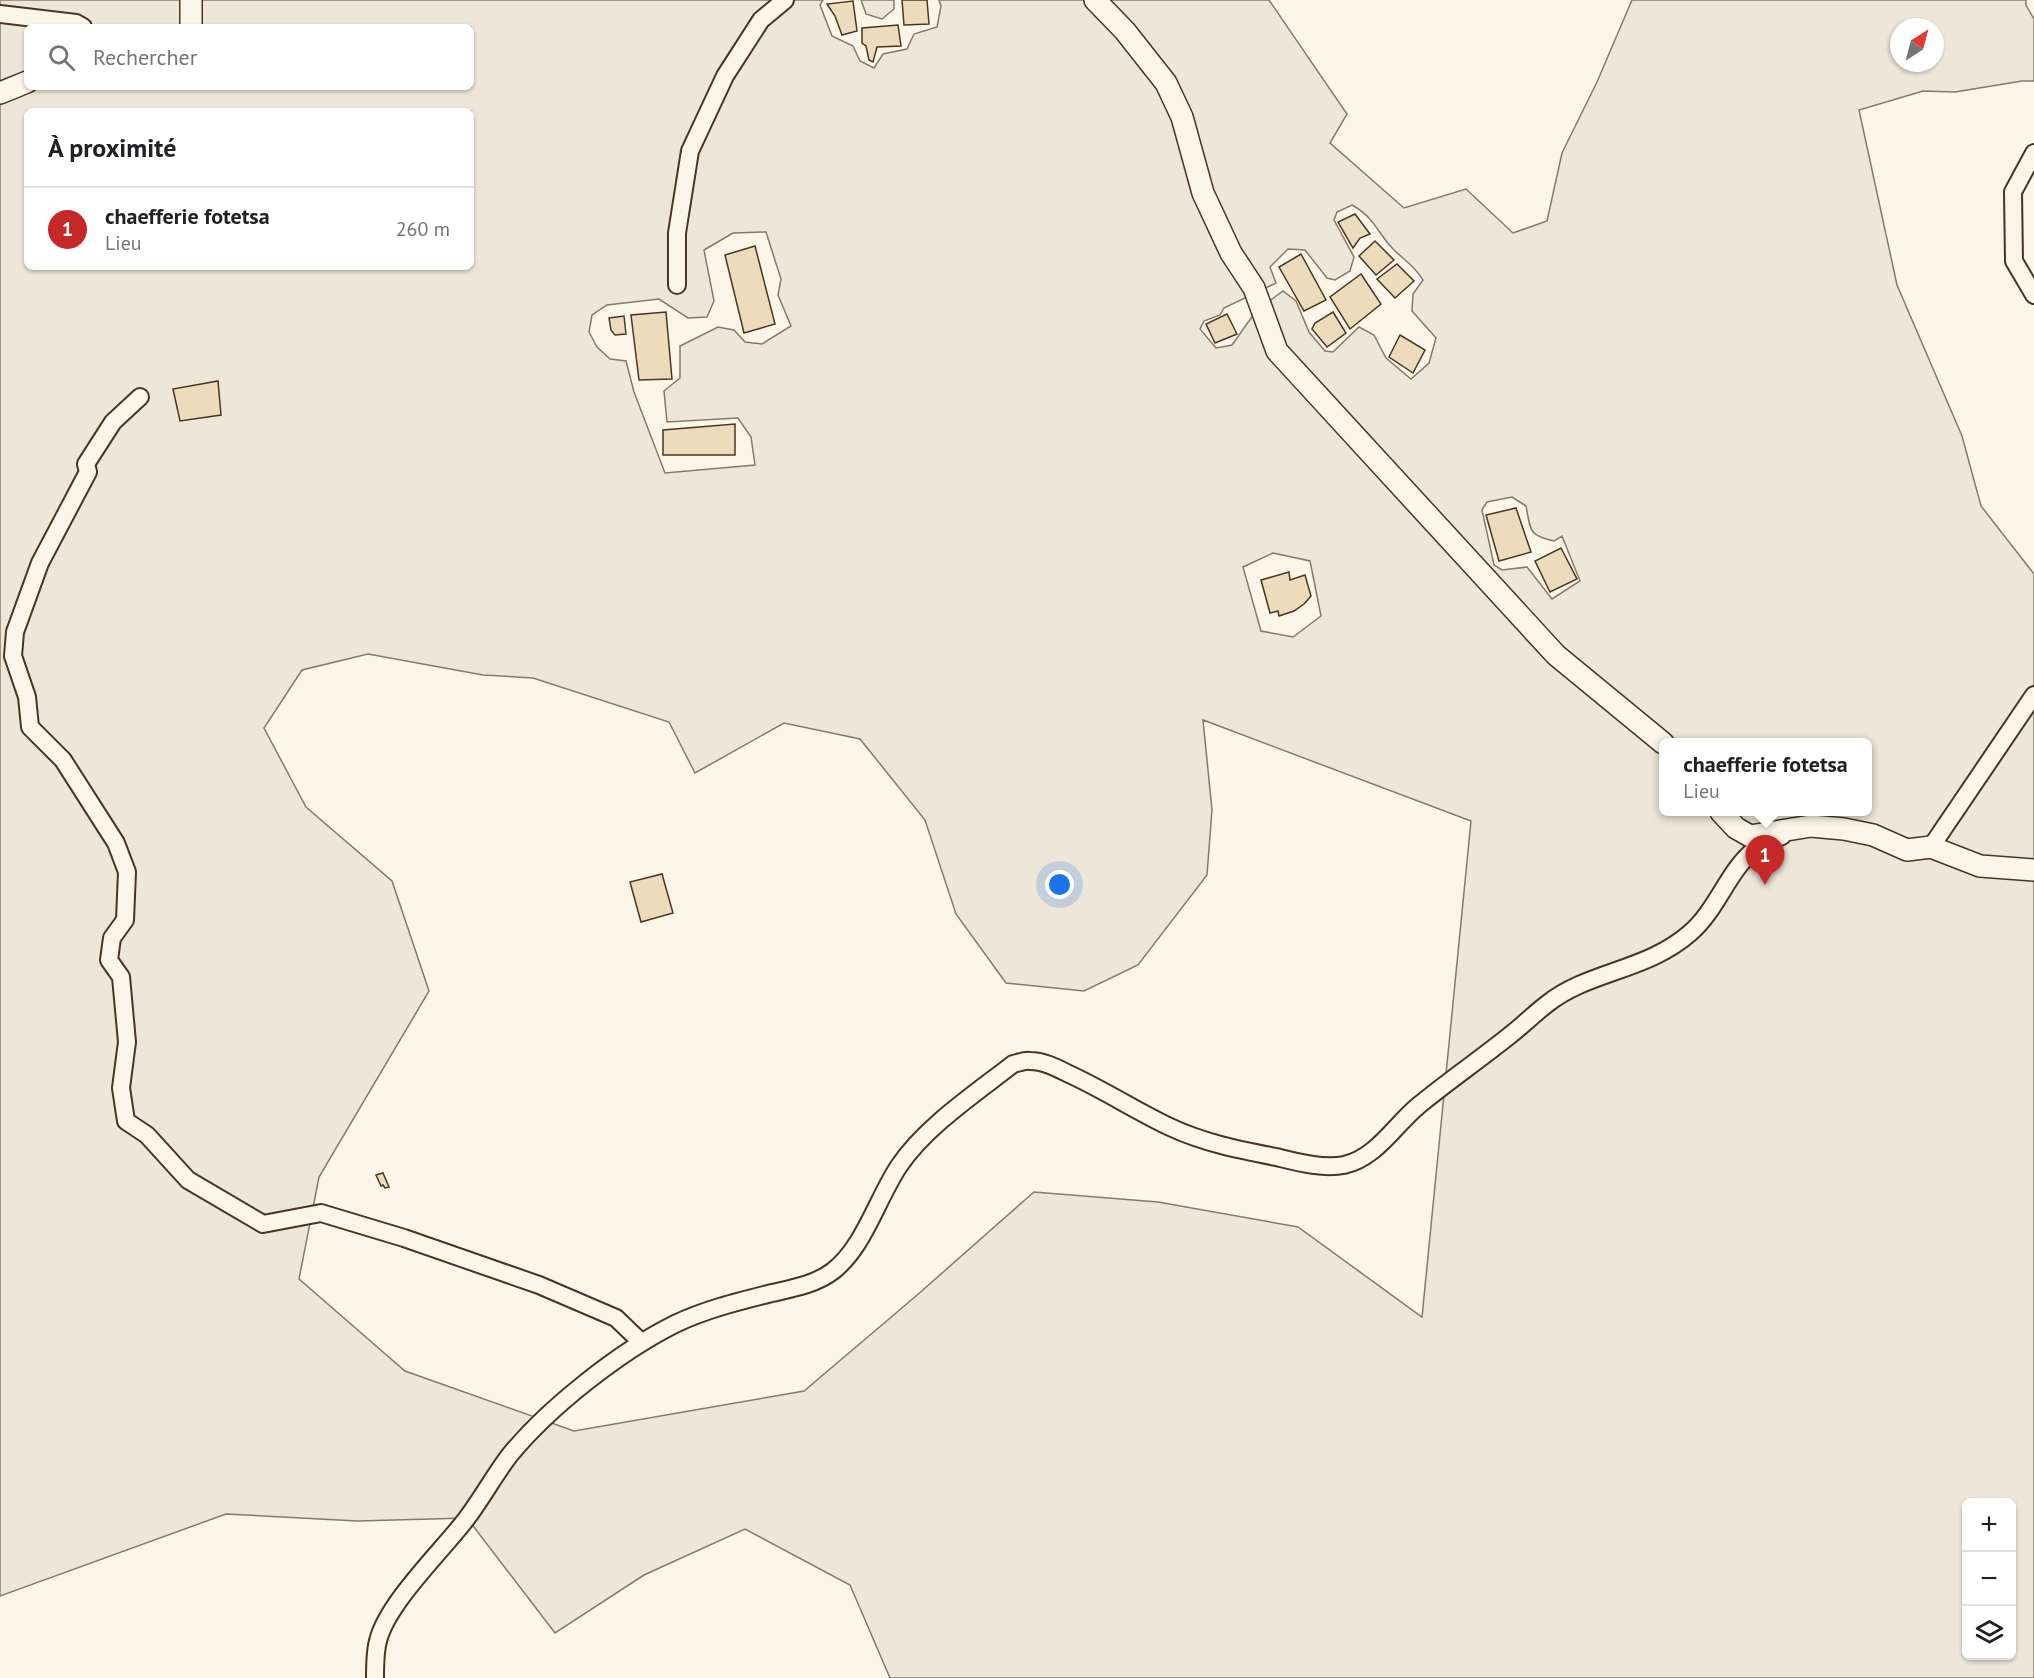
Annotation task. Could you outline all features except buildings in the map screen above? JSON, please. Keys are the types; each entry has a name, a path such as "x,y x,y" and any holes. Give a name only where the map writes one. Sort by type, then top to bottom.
{"street":[{"path":"191,0 191,24"},
{"path":"677,285 677,233 690,151 725,76 761,20 785,0"},
{"path":"1095,0 1125,31 1166,83 1182,117 1203,193 1231,253 1254,288 1277,351 1556,655 1659,740"},
{"path":"0,15 79,24"},
{"path":"0,93 24,83"},
{"path":"2034,153 2013,192 2014,261 2034,295"},
{"path":"140,397 113,422 86,464 88,472 40,563 15,632 13,656 27,697 30,727 63,760 116,843 127,872 125,920 112,938 109,960 121,977 127,1042 121,1088 126,1122 147,1135 189,1180 262,1224 321,1213 404,1238 540,1285 616,1318 641,1342"},
{"path":"1931,847 2034,695"},
{"path":"1725,816 1736,828 1750,836 1811,826 1844,829 1873,835 1907,850 1931,847 1980,866 2034,870"},
{"path":"375,1678 378,1641 386,1621 399,1601 467,1518 508,1458 556,1408 641,1342 676,1324 704,1313 805,1284 830,1273 846,1260 854,1249 886,1186 911,1151 933,1128 1012,1064 1029,1060 1045,1063 1198,1139 1320,1165 1342,1165 1360,1160 1416,1108 1550,1002 1575,986 1630,968 1663,952 1690,933 1715,906 1738,868 1752,851 1767,842 1811,826"}],"shaded area":[{"path":"0,0 823,0 820,5 832,36 853,46 860,61 874,68 883,54 907,49 914,34 937,27 941,6 939,0 1269,0 1347,114 1330,143 1404,208 1466,189 1513,233 1547,221 1562,153 1597,82 1632,0 2026,0 2026,5 2034,19 2034,81 1955,92 1923,91 1859,110 1897,285 1962,436 1981,506 2034,574 2034,1678 890,1678 850,1585 745,1529 644,1575 555,1633 467,1518 357,1521 226,1514 0,1596","holes":["1352,205 1360,210 1423,280 1413,294 1412,311 1436,338 1429,363 1411,379 1386,358 1374,335 1359,327 1333,352 1325,351 1309,332 1296,301 1283,291 1256,311 1232,345 1216,348 1200,329 1204,321 1220,315 1224,308 1276,283 1270,267 1288,249 1305,250 1327,278 1335,280 1350,271 1354,257 1334,220 1337,212","766,232 781,279 778,295 791,326 762,344 745,342 734,330 718,327 680,346 680,378 664,391 667,422 738,418 751,437 755,465 665,473 634,392 626,361 610,359 597,347 589,332 592,315 607,305 659,299 688,318 707,317 714,301 704,250 733,233","1512,497 1526,506 1530,526 1535,534 1554,541 1562,536 1580,581 1552,599 1527,567 1502,570 1494,565 1482,510 1487,502","1273,553 1310,561 1321,616 1293,637 1261,631 1243,567","368,654 483,675 533,678 669,722 695,773 784,723 860,739 925,820 956,914 1006,983 1084,991 1138,965 1207,875 1212,810 1203,720 1471,821 1422,1317 1298,1227 1158,1202 1034,1192 804,1391 574,1431 405,1371 299,1279 319,1177 429,991 392,881 306,807 264,728 302,670"]},
{"path":"861,0 894,0 894,9 882,19 866,14"}],"place":[{"name":"chaefferie fotetsa","path":"1765,885"}]}
